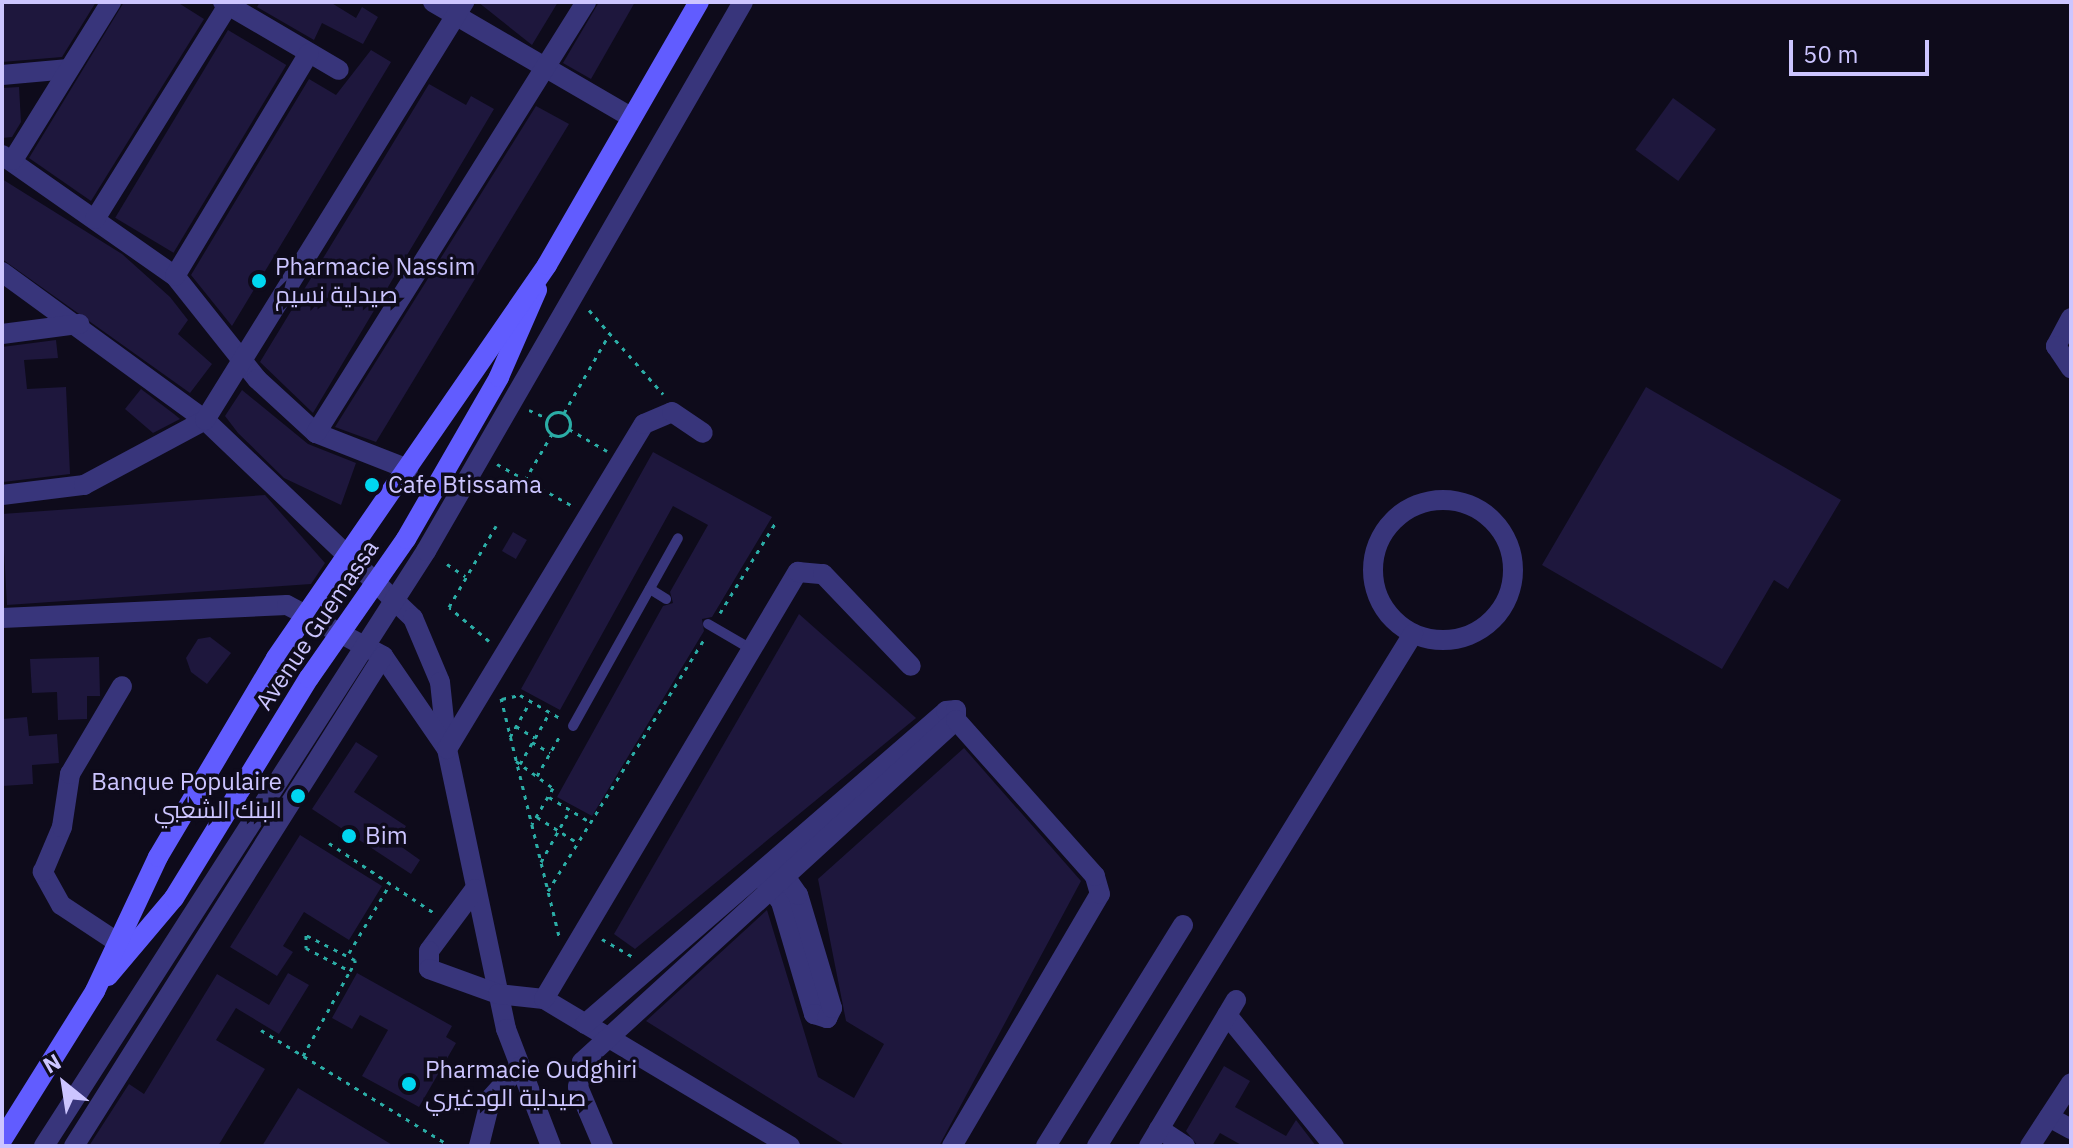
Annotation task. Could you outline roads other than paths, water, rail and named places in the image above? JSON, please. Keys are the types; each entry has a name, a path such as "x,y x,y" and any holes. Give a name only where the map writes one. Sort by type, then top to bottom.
{"main road":[{"name":"Avenue Guemassa","path":"2,1140 95,991 158,857 307,611 547,265 699,2"},
{"name":"Avenue Guemassa","path":"95,991 174,898 466,438 547,265"}],"street":[{"path":"111,2 8,158 175,276 245,363 316,433 408,469"},
{"path":"433,2 460,9 547,69 632,118"},
{"path":"316,433 547,69 586,2"},
{"path":"44,1146 484,456 573,292 743,2"},
{"path":"95,219 226,4 339,70"},
{"path":"2,495 84,485 205,420 245,363 460,9"},
{"path":"175,276 309,53"},
{"path":"2,75 69,69"},
{"path":"2,272 79,324 205,420 377,580 413,618 440,682 447,749 498,994 519,1067 551,1146"},
{"path":"2071,318 2056,352 2071,368"},
{"path":"2,334 79,324"},
{"path":"447,749 649,418 672,412 703,433"},
{"path":"1417,505 1470,505 1507,542 1508,596 1469,635 1413,634 1378,596 1376,548 1391,523 1417,505"},
{"path":"544,999 794,577 811,568 911,666"},
{"path":"2,618 268,602 307,611 367,641 383,656 447,749"},
{"path":"1097,1146 1413,634"},
{"path":"74,1146 383,656"},
{"path":"117,942 61,905 43,872 62,827 70,774 122,686"},
{"path":"585,1024 946,711 956,710 956,720 1095,876 1100,894 952,1146"},
{"path":"603,1146 576,1079 605,1037 780,883 956,720"},
{"path":"765,868 780,883 832,1008 827,1018 814,1014 780,883"},
{"path":"475,889 426,956 429,969 498,994 544,999 790,1146"},
{"path":"1046,1146 1183,925"},
{"path":"1185,1146 1154,1138 1231,1008 1334,1146"},
{"path":"479,1146 491,1098 519,1067"},
{"path":"2030,1146 2071,1083"},
{"path":"2049,1117 2071,1129"}],"lane":[{"path":"573,726 678,538"},
{"path":"650,589 666,599"},
{"path":"710,625 751,649"}],"place":[{"name":"Pharmacie Nassim صيدلية نسيم","path":"259,281"},
{"name":"Cafe Btissama","path":"372,485"},
{"name":"Banque Populaire البنك الشعبي","path":"298,796"},
{"name":"Bim","path":"349,836"},
{"name":"Pharmacie Oudghiri صيدلية الودغيري","path":"409,1084"}]}
